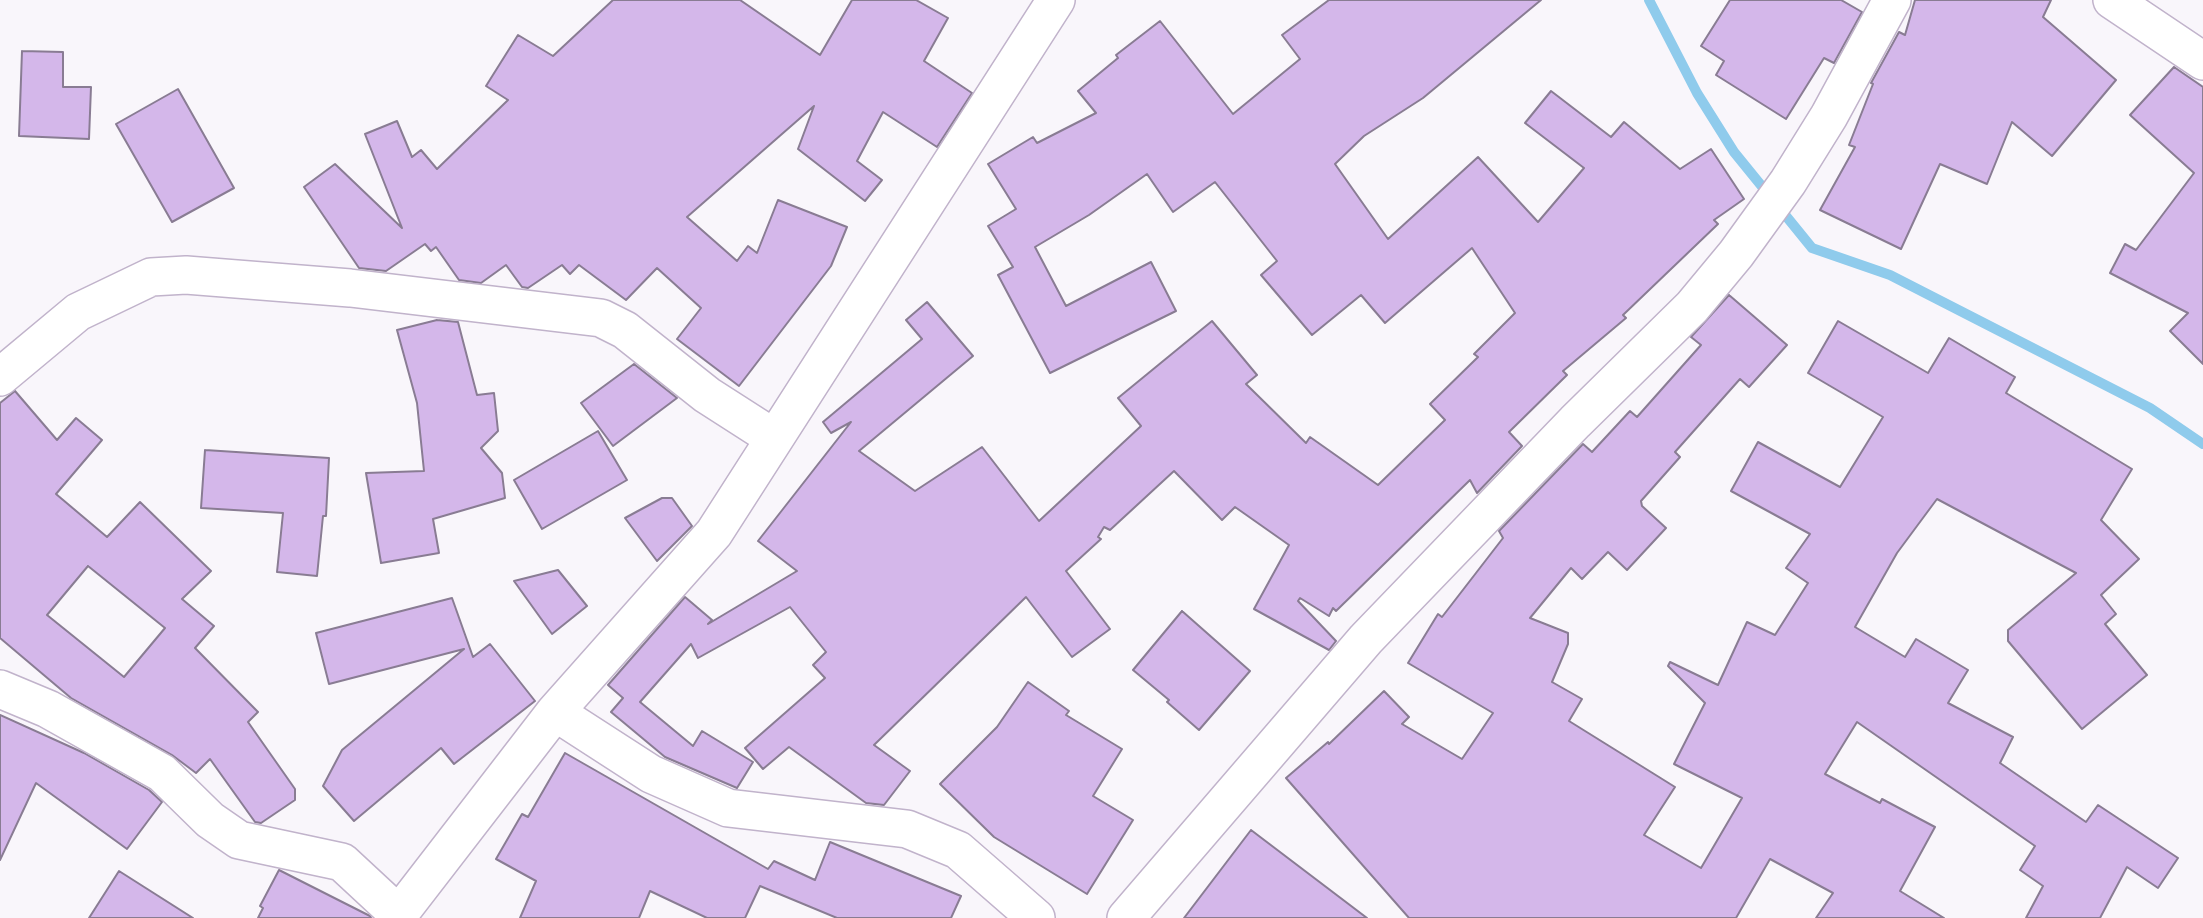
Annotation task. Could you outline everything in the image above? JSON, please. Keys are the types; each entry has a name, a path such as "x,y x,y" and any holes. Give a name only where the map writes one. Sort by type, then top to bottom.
{"street":[{"path":"0,689 48,709 162,773 210,820 239,840 342,862 397,916 555,712 714,533 1056,0"},
{"path":"1126,918 1366,639 1575,422 1660,341 1709,286 1788,182 1829,116 1892,0"},
{"path":"2112,0 2203,61"},
{"path":"0,377 79,312 152,277 200,276 349,288 601,318 625,330 707,395 774,438"},
{"path":"555,712 651,774 728,808 907,829 958,850 1036,918"}],"building":[{"path":"613,0 740,0 820,55 852,0 916,0 948,18 924,61 972,93 937,147 883,112 857,161 882,180 865,201 798,149 814,106 687,217 737,261 748,246 757,253 778,200 847,227 831,266 739,386 677,339 701,308 657,268 626,300 579,265 570,274 562,265 528,288 522,287 506,265 481,283 459,280 436,247 431,251 425,244 386,271 359,268 304,187 335,164 402,228 365,134 397,121 412,157 421,150 437,169 508,100 486,86 518,35 553,56"},
{"path":"1329,0 1541,0 1423,98 1364,136 1335,164 1388,239 1478,157 1538,222 1584,168 1525,123 1551,91 1611,137 1624,122 1680,169 1711,149 1744,199 1714,220 1718,224 1623,315 1626,318 1563,371 1567,375 1509,432 1522,446 1477,493 1470,480 1336,611 1333,608 1329,616 1300,598 1298,601 1336,641 1329,650 1254,609 1289,545 1235,507 1222,520 1174,471 1110,530 1104,527 1098,537 1101,539 1066,571 1110,629 1072,657 1026,597 874,745 910,771 884,805 866,803 789,747 763,769 745,748 825,678 813,665 826,652 790,607 698,658 691,644 640,702 693,746 702,731 753,762 737,788 665,757 611,712 623,698 608,685 685,597 712,620 708,624 797,571 758,541 851,422 831,433 823,422 922,339 906,320 927,302 973,356 859,451 915,491 982,447 1039,521 1141,426 1118,398 1212,321 1257,375 1246,384 1306,443 1310,437 1378,485 1445,420 1430,404 1478,357 1474,354 1515,313 1472,248 1385,323 1361,295 1312,335 1261,275 1277,261 1215,182 1173,212 1147,174 1089,215 1035,247 1066,306 1151,262 1176,311 1050,373 998,275 1013,267 988,226 1016,209 988,164 1033,137 1037,143 1096,113 1078,91 1118,58 1116,55 1160,21 1233,114 1300,59 1282,35"},
{"path":"1730,0 1841,0 1862,12 1834,63 1824,58 1786,119 1716,75 1724,61 1701,46"},
{"path":"1915,0 2051,0 2043,17 2116,80 2052,156 2012,122 1987,184 1940,164 1901,249 1820,210 1855,147 1849,145 1873,84 1871,83 1899,32 1905,35"},
{"path":"22,51 63,52 63,87 91,87 89,139 19,136"},
{"path":"2174,67 2203,87 2203,364 2170,331 2188,313 2110,273 2125,244 2136,250 2194,173 2130,115"},
{"path":"178,89 234,188 172,222 116,124"},
{"path":"1729,295 1787,345 1749,387 1740,379 1675,452 1680,457 1641,501 1642,506 1666,528 1627,570 1608,552 1582,579 1571,568 1530,618 1568,633 1568,644 1552,682 1582,699 1569,721 1675,787 1644,835 1701,868 1742,798 1674,764 1705,703 1668,666 1670,662 1718,685 1747,622 1775,635 1808,583 1786,568 1810,534 1731,491 1758,442 1840,487 1883,417 1808,373 1838,321 1928,373 1949,338 2015,377 2006,393 2132,469 2101,520 2139,559 2101,595 2116,614 2105,624 2147,675 2082,729 2008,641 2008,630 2076,573 1937,499 1897,553 1855,627 1905,657 1916,639 1968,670 1948,703 2013,737 2000,763 2086,822 2098,805 2178,858 2158,888 2127,867 2100,918 2026,918 2043,886 2020,870 2035,846 1857,722 1825,774 1880,803 1882,799 1935,827 1900,891 1944,918 1816,918 1833,893 1770,859 1736,918 1409,918 1286,778 1328,742 1329,744 1384,691 1409,717 1402,724 1462,759 1493,713 1408,663 1438,614 1442,617 1503,538 1499,531 1583,444 1592,452 1630,411 1637,417 1701,345 1691,337"},
{"path":"437,320 458,322 477,395 494,393 498,431 481,448 502,473 505,498 433,519 439,553 381,563 366,473 424,471 417,403 397,330"},
{"path":"634,364 677,398 613,446 581,403"},
{"path":"15,391 57,440 76,418 102,440 56,494 107,537 140,502 211,571 182,599 214,626 195,648 258,712 248,722 295,789 295,800 261,823 255,822 210,759 196,773 172,755 71,698 0,638 0,403","holes":["88,566 165,628 124,677 47,615"]},
{"path":"598,431 627,480 542,529 514,480"},
{"path":"205,450 329,458 326,516 323,516 317,576 277,572 283,513 201,508"},
{"path":"662,498 672,498 692,526 657,561 625,518"},
{"path":"558,570 587,606 552,634 514,581"},
{"path":"452,598 473,657 490,644 535,701 454,764 441,748 354,821 323,786 342,750 464,649 329,684 316,633"},
{"path":"1182,611 1250,671 1199,730 1133,670"},
{"path":"1028,682 1069,711 1066,715 1122,749 1093,796 1133,820 1087,894 994,837 940,784 997,727"},
{"path":"0,715 84,753 149,790 162,802 127,849 36,783 0,860"},
{"path":"565,753 768,869 774,861 815,880 830,842 961,896 951,918 837,918 760,886 745,918 707,918 650,891 639,918 520,918 536,881 496,859 522,814 528,817"},
{"path":"1251,830 1367,918 1184,918"},
{"path":"279,870 371,918 258,918 263,908 260,906"},
{"path":"119,871 193,918 89,918"}],"waterway":[{"path":"1649,0 1697,93 1734,152 1812,248 1890,275 2150,408 2203,444"}]}
